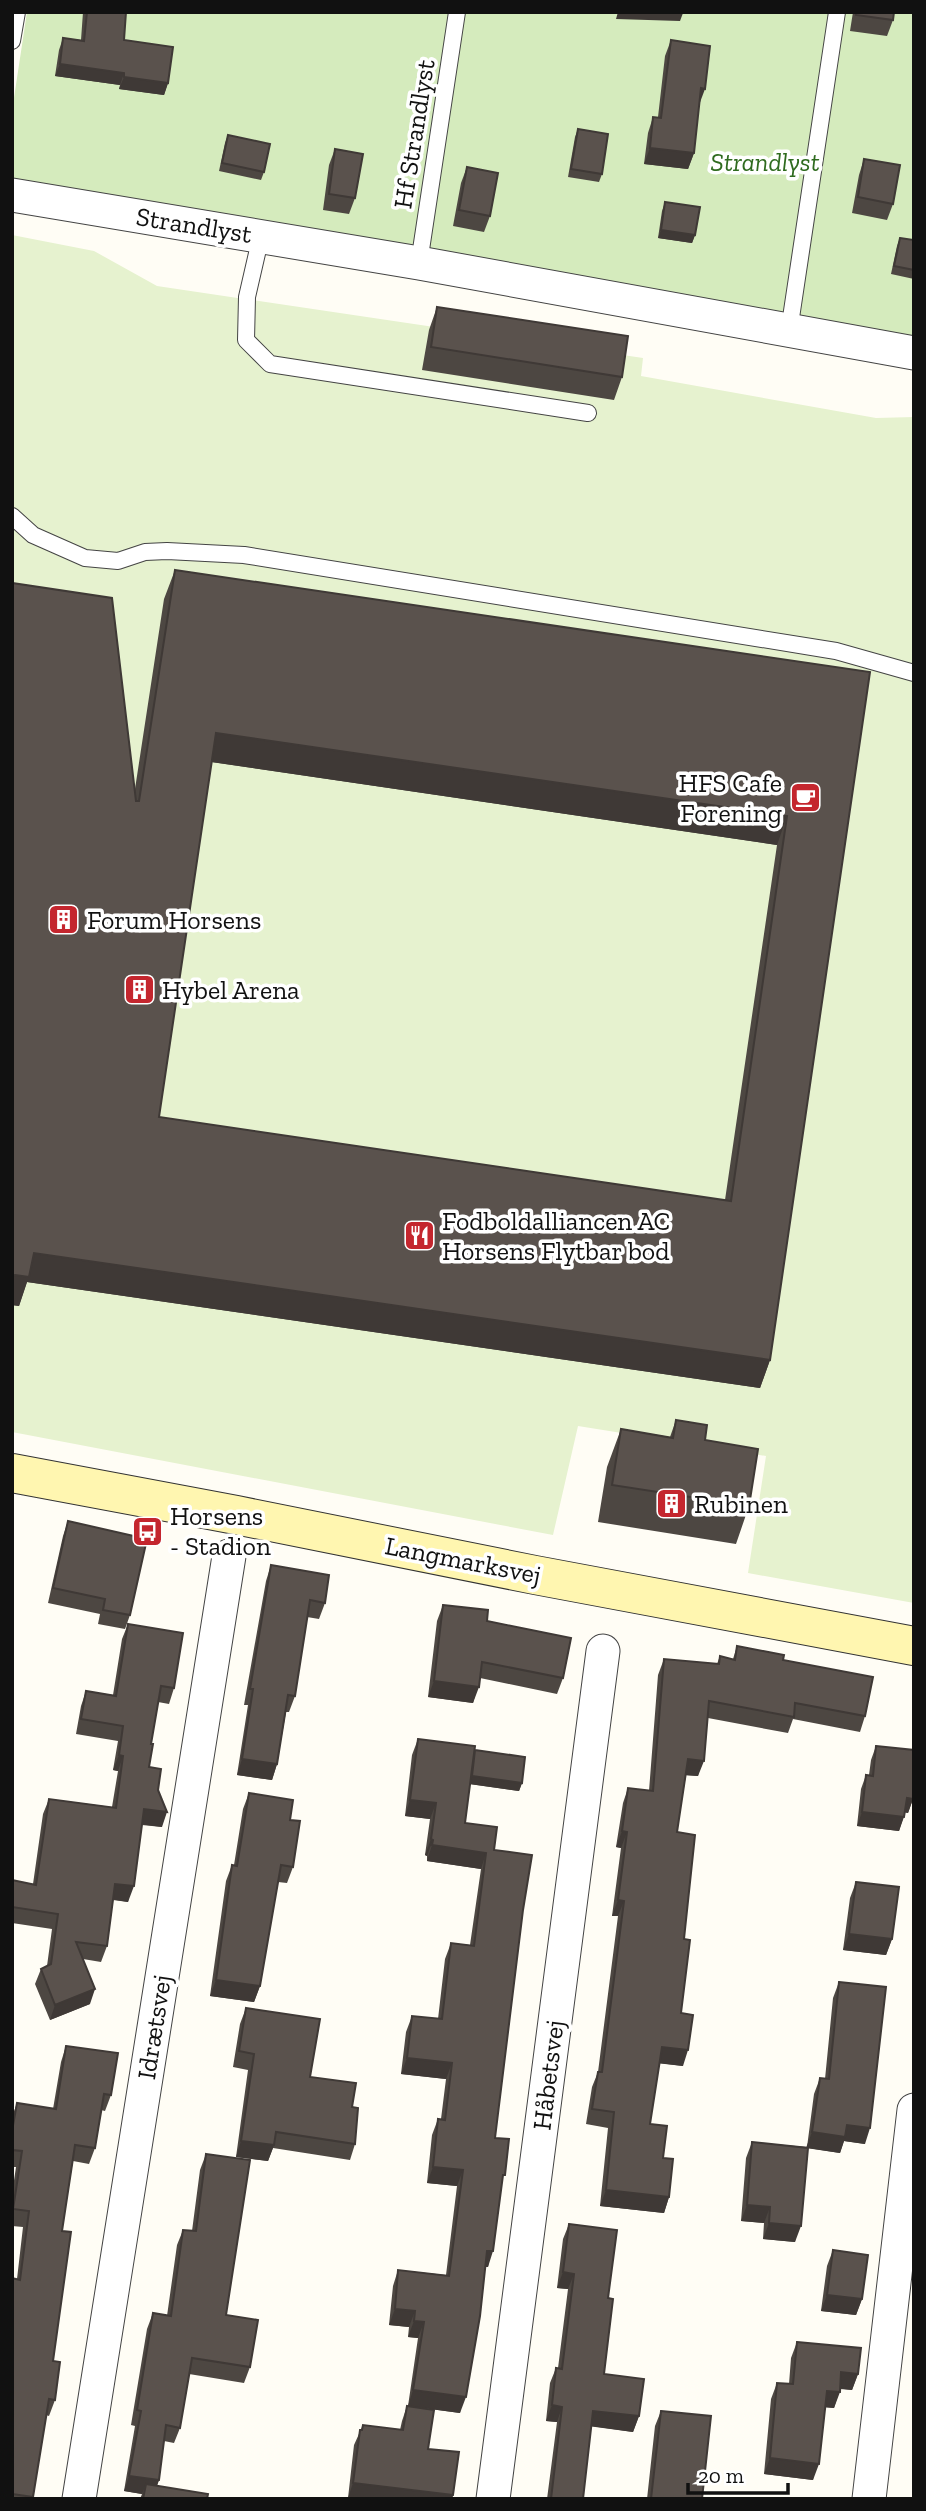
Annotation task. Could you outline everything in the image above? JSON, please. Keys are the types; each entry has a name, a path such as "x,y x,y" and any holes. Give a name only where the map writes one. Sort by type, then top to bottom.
{"main road":[{"name":"Langmarksvej","path":"12,1473 914,1646"}],"street":[{"name":"Strandlyst","path":"12,195 419,262 914,354"},
{"name":"Idrætsvej","path":"79,2499 229,1556"},
{"name":"Håbetsvej","path":"493,2499 603,1651"},
{"path":"869,2499 914,2110"}],"lane":[{"path":"12,41 17,12"},
{"name":"Hf Strandlyst","path":"419,262 457,12"},
{"path":"789,331 837,12"},
{"path":"261,236 247,297 246,340 270,364 588,413"},
{"path":"12,516 33,536 85,558 118,561 145,552 167,551 244,555 836,651 914,673"}],"green space":[{"name":"Strandlyst","path":"27,12 914,12 914,341 12,182 12,111"},
{"path":"12,235 94,251 157,286 643,358 641,376 876,418 914,417 914,1603 748,1573 766,1456 578,1426 553,1535 12,1432"}],"building":[{"path":"87,12 126,12 124,40 173,47 168,83 124,77 124,73 60,64 63,38 84,41"},
{"path":"856,12 894,12 893,20 856,15"},
{"path":"671,40 710,46 705,89 701,88 694,153 650,148 653,117 661,118"},
{"path":"578,129 608,134 602,174 571,169"},
{"path":"228,135 270,144 264,172 222,163"},
{"path":"335,149 363,154 355,198 329,194"},
{"path":"864,159 900,165 893,204 858,197"},
{"path":"467,167 498,173 490,216 459,210"},
{"path":"665,202 700,207 695,235 661,230"},
{"path":"900,238 914,240 914,270 894,266"},
{"path":"437,307 628,336 622,377 431,347"},
{"name":"Hybel Arena","path":"175,570 870,672 770,1360 34,1253 29,1277 12,1276 12,583 112,598 136,801 139,801","holes":["216,733 787,816 731,1201 159,1117"]},
{"path":"676,1420 707,1425 705,1440 758,1449 749,1506 612,1485 621,1429 673,1438"},
{"path":"68,1521 147,1539 130,1615 103,1610 105,1599 53,1588"},
{"path":"271,1565 329,1575 325,1603 310,1600 295,1696 288,1695 277,1764 242,1759 253,1689 250,1689"},
{"path":"443,1605 488,1610 487,1621 571,1638 563,1678 482,1662 479,1687 434,1681"},
{"path":"128,1624 183,1633 174,1688 161,1686 151,1744 149,1767 161,1769 158,1790 167,1812 144,1809 134,1886 115,1884 107,1946 76,1942 95,1989 55,2005 41,1969 51,1964 58,1914 12,1907 12,1880 36,1885 49,1799 116,1808 123,1756 119,1755 123,1726 81,1719 86,1691 116,1696"},
{"path":"737,1646 784,1655 783,1660 873,1677 865,1716 795,1703 794,1717 709,1701 704,1761 688,1759 677,1832 695,1835 684,1939 690,1940 681,2013 693,2015 688,2050 662,2047 650,2124 667,2126 663,2158 673,2159 669,2197 606,2190 614,2112 592,2109 598,2072 602,2072 624,1901 618,1900 627,1832 622,1831 628,1788 653,1791 664,1659 719,1664 720,1656 735,1660"},
{"path":"418,1739 475,1746 465,1823 497,1827 494,1850 532,1855 495,2138 509,2139 505,2175 493,2251 487,2251 480,2316 466,2397 413,2390 424,2322 414,2321 415,2311 395,2309 398,2270 449,2276 463,2170 433,2167 438,2119 445,2120 452,2063 407,2058 412,2016 442,2019 451,1943 474,1946 486,1853 432,1845 436,1803 410,1800"},
{"path":"876,1746 914,1750 913,1799 907,1798 904,1817 862,1812 866,1775 873,1776"},
{"path":"475,1750 525,1757 522,1783 472,1776"},
{"path":"249,1793 293,1800 290,1820 300,1821 293,1867 281,1865 260,1986 216,1980 232,1865 237,1866"},
{"path":"856,1882 899,1887 892,1939 849,1934"},
{"path":"839,1982 886,1987 870,2128 847,2125 845,2137 812,2132 820,2078 829,2079"},
{"path":"246,2008 320,2019 310,2077 356,2083 352,2107 358,2108 355,2144 276,2132 274,2145 241,2141 254,2054 239,2051"},
{"path":"66,2046 118,2053 111,2095 104,2094 95,2148 75,2145 62,2231 71,2232 53,2361 60,2362 55,2400 49,2399 33,2497 12,2494 12,2278 20,2280 29,2211 13,2209 22,2151 12,2150 12,2131 17,2103 56,2109"},
{"path":"752,2142 808,2148 801,2226 769,2223 770,2207 747,2205"},
{"path":"206,2154 250,2160 226,2315 258,2320 250,2367 192,2358 180,2428 166,2425 159,2480 129,2476 141,2411 137,2410 153,2313 171,2316 183,2230 196,2231"},
{"path":"569,2224 617,2230 608,2298 613,2299 604,2374 644,2379 639,2416 593,2411 583,2499 551,2499 562,2407 552,2405 556,2368 562,2369 574,2274 563,2272"},
{"path":"833,2250 868,2255 862,2299 827,2295"},
{"path":"797,2342 861,2348 858,2374 841,2372 840,2392 827,2391 819,2464 770,2458 777,2383 793,2384"},
{"path":"407,2406 434,2410 428,2449 459,2452 453,2495 353,2483 360,2430 363,2425 403,2430"},
{"path":"661,2411 711,2416 702,2499 651,2499"},
{"path":"146,2484 208,2494 207,2499 143,2499"}],"place":[{"name":"HFS Cafe Forening","path":"805,798"},
{"name":"Forum Horsens","path":"64,920"},
{"name":"Hybel Arena","path":"139,990"},
{"name":"Fodboldalliancen AC Horsens Flytbar bod","path":"419,1236"},
{"name":"Rubinen","path":"671,1504"},
{"name":"Horsens - Stadion","path":"147,1531"}]}
